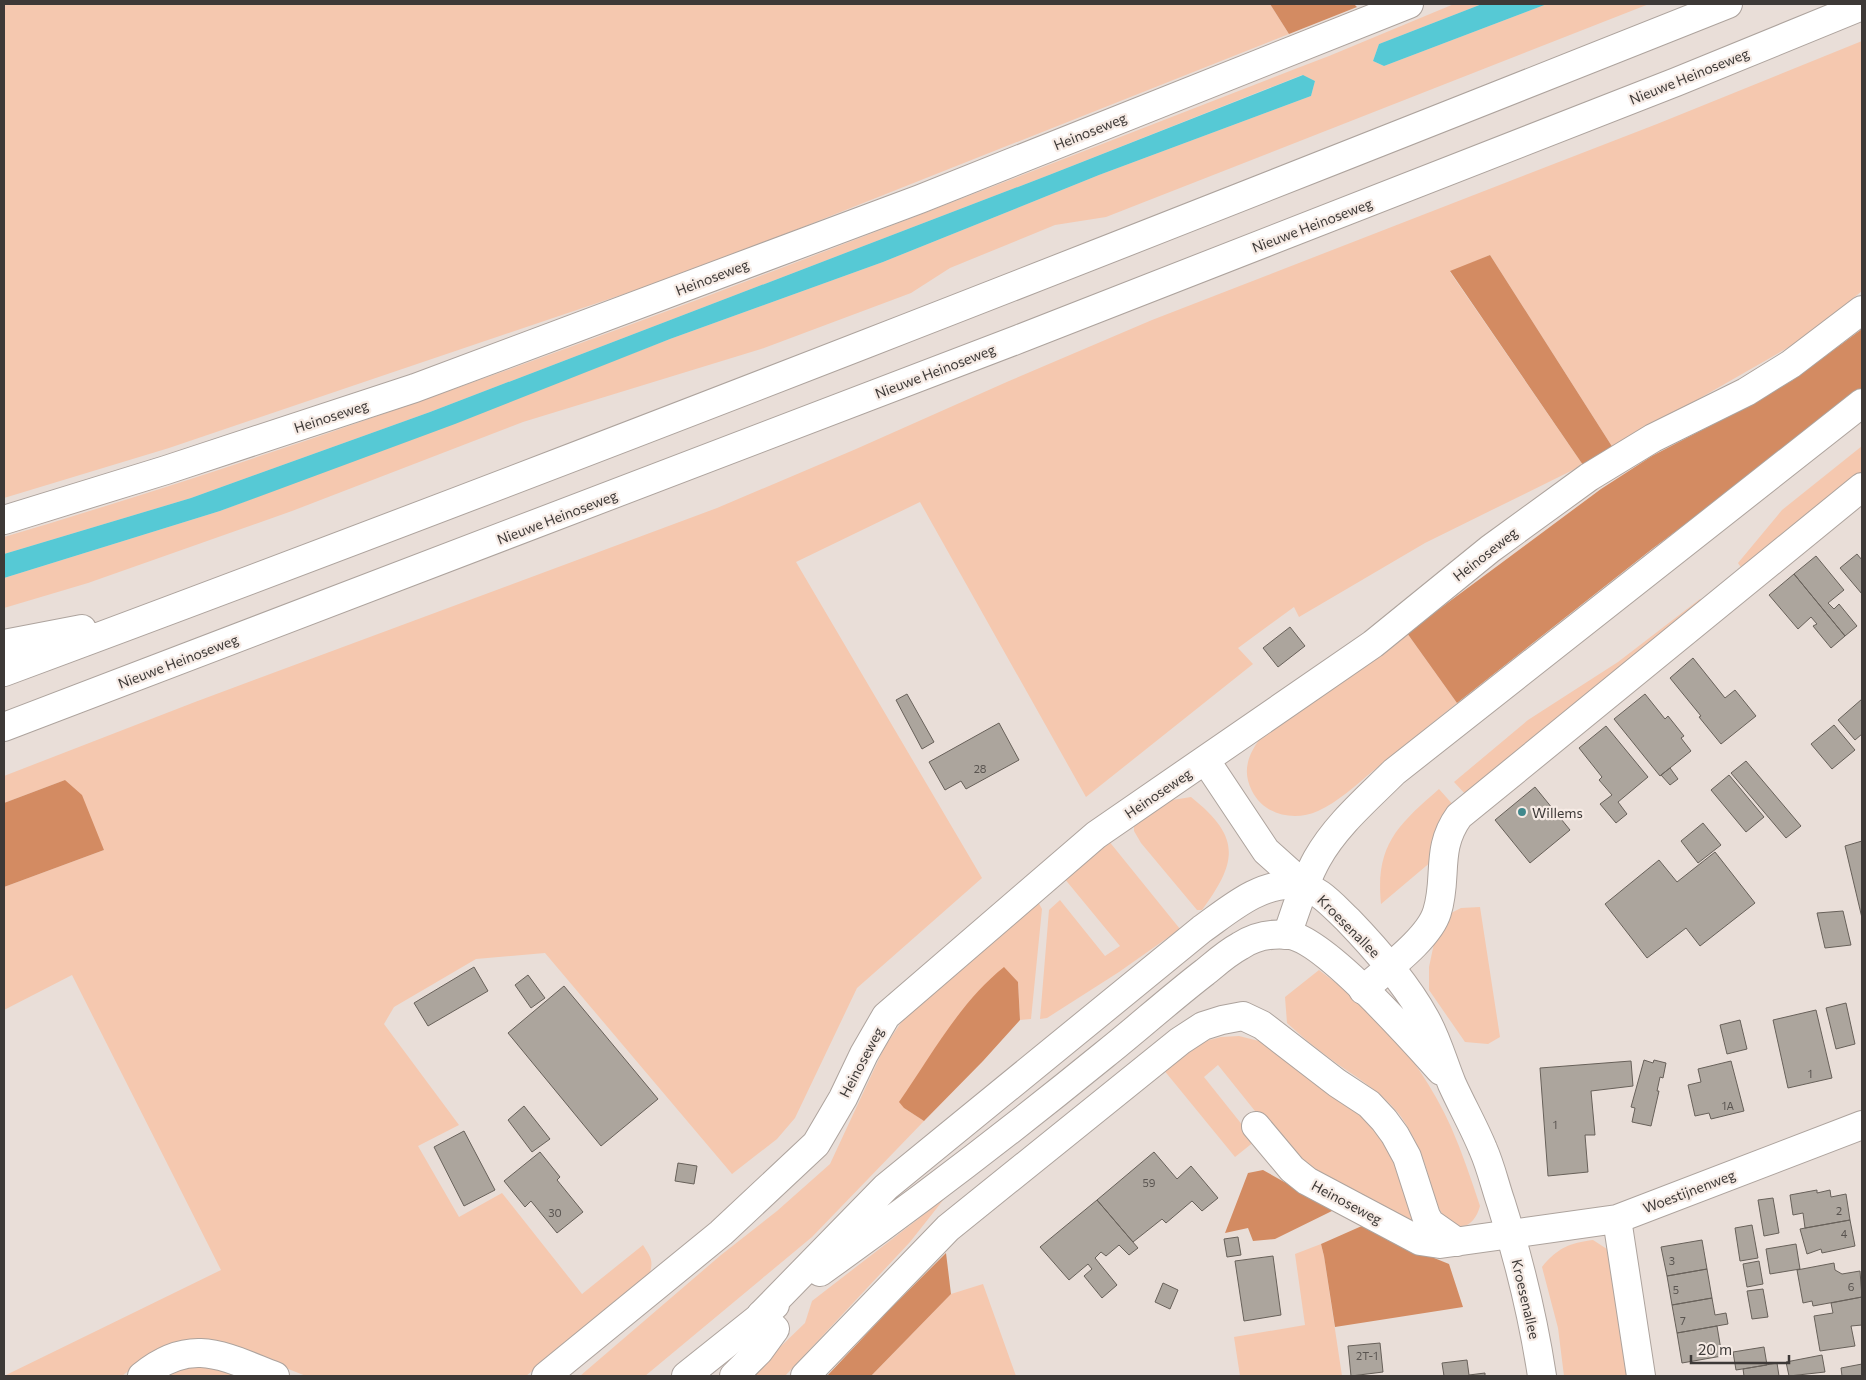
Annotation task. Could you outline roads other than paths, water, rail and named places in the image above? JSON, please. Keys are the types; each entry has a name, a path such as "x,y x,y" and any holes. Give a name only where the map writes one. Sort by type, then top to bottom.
{"main road":[{"name":"Heinoseweg","path":"4,520 166,470 415,388 920,198 1409,4"},
{"path":"4,672 732,395 1728,4"},
{"name":"Nieuwe Heinoseweg","path":"4,727 1028,336 1676,82 1862,6"},
{"name":"Heinoseweg","path":"546,1376 721,1233 816,1144 843,1098 864,1054 886,1016 1096,836 1372,644 1490,548 1589,477 1653,438 1746,392 1791,364 1862,310"},
{"path":"686,1376 761,1315 914,1205 1240,945 1268,934 1287,935 1317,858 1346,820 1394,772 1862,403"},
{"path":"1363,990 1423,936 1431,926 1437,912 1445,842 1451,827 1459,816 1862,487"},
{"path":"4,644 157,615"},
{"name":"Kroesenallee","path":"1206,761 1266,851 1305,886 1329,902 1356,929 1390,967 1425,1018 1441,1052 1452,1084 1484,1150 1525,1289 1542,1376"},
{"path":"761,1315 886,1187 1202,929 1239,903 1260,892 1280,885 1296,884 1305,886"},
{"name":"Kroesenallee","path":"1287,935 1307,942 1363,990 1409,1036 1452,1084"},
{"path":"805,1376 948,1228 1180,1042 1203,1026 1222,1020 1243,1016 1262,1025 1337,1083 1369,1104 1395,1135 1407,1156 1426,1216 1430,1223 1457,1242"},
{"name":"Woestijnenweg","path":"1510,1234 1617,1219 1862,1125"},
{"name":"Heinoseweg","path":"1256,1126 1292,1170 1307,1181 1420,1241 1440,1244 1510,1234"},
{"path":"1617,1219 1641,1376"},
{"path":"734,1376 759,1351 774,1329 761,1315"},
{"path":"142,1376 156,1364 168,1358 193,1352 223,1357 275,1376"}],"water":[{"path":"1482,4 1547,4 1384,66 1373,61 1379,44"},
{"path":"1303,75 1315,81 1311,96 1099,175 883,262 670,339 455,424 220,511 4,578 4,554 191,498 430,412 1049,175"}],"place":[{"name":"Willems","path":"1522,812"}]}
